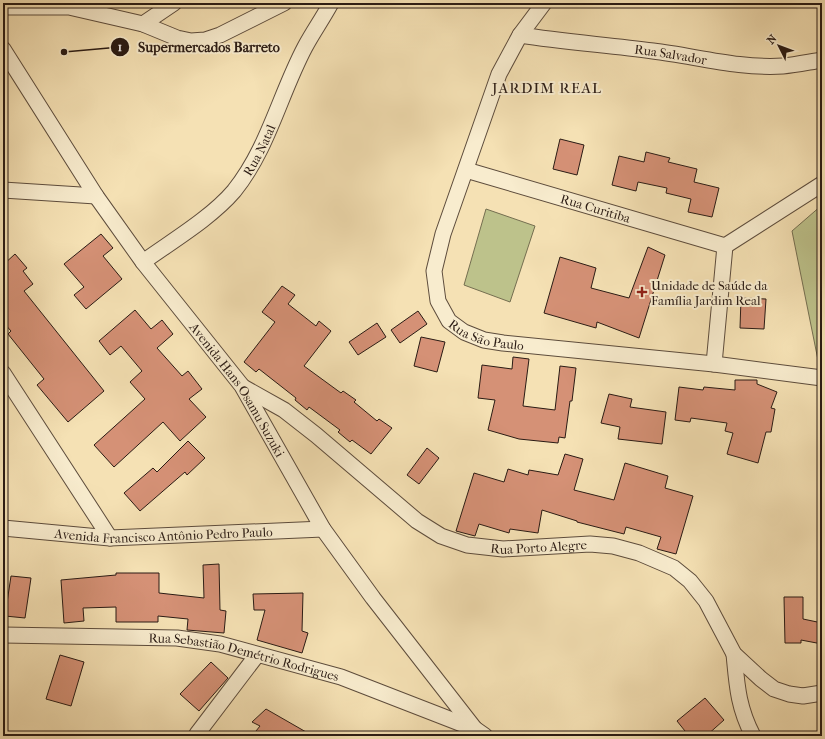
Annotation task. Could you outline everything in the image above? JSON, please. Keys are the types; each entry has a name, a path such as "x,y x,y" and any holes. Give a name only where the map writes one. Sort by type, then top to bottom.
{"street":[{"path":"143,24 174,3"},
{"path":"3,7 69,7 143,24 177,38 206,40 220,35 284,3"},
{"name":"Rua Natal","path":"143,262 210,214 232,192 248,172 259,151 305,47 332,3"},
{"name":"Rua São Paulo","path":"544,3 520,36 499,74 443,234 434,271 438,301 449,321 464,332 484,340 503,343 714,364 822,378"},
{"name":"Rua Salvador","path":"520,36 568,42 601,44 661,52 730,64 782,66 822,60"},
{"name":"Avenida Hans Osamu Suzuki","path":"3,49 96,196 143,262 242,386 323,529 373,598 480,732"},
{"name":"Rua Curitiba","path":"466,170 725,246"},
{"path":"714,364 725,246 822,184"},
{"path":"3,190 96,196"},
{"path":"3,373 110,538"},
{"name":"Rua Porto Alegre","path":"242,386 284,410 316,435 417,521 441,536 467,545 503,550 590,544 613,546 639,553 674,568 690,581 706,601 734,654 761,679 774,689 789,694 803,696 822,693"},
{"name":"Avenida Francisco Antônio Pedro Paulo","path":"3,528 110,538 323,529"},
{"name":"Rua Sebastião Demétrio Rodrigues","path":"3,635 177,638 220,644 341,677 480,732"},
{"path":"734,654 739,698 745,721 753,736"},
{"path":"198,736 197,734 206,721 257,655"}],"green space":[{"path":"822,205 822,370 820,370 792,231"},
{"path":"486,209 535,226 510,302 464,285"}],"building":[{"path":"560,139 584,145 577,175 553,169"},
{"path":"646,152 670,158 668,162 697,169 694,182 719,188 712,217 688,212 691,199 666,193 667,188 638,182 636,191 612,185 619,156 644,162"},
{"path":"101,234 113,248 103,256 122,279 86,309 74,295 84,287 64,264"},
{"path":"648,247 665,255 639,338 597,322 596,328 544,313 560,257 596,268 591,288 629,298"},
{"path":"15,254 27,268 23,271 33,284 24,291 104,391 68,422 37,385 44,379 8,334 11,331 3,322 3,265"},
{"path":"282,286 295,295 288,304 316,326 319,321 331,331 304,366 341,393 343,391 356,400 354,402 377,421 379,419 392,428 371,454 352,440 350,442 338,432 340,430 309,407 307,410 295,400 296,398 259,369 256,372 244,362 275,322 262,312"},
{"path":"741,298 766,299 764,329 740,328"},
{"path":"135,310 151,329 162,320 173,334 157,348 182,376 188,371 202,389 189,399 206,417 180,441 163,422 114,467 94,445 145,399 130,382 142,371 121,346 110,355 99,341"},
{"path":"418,311 427,324 400,343 391,330"},
{"path":"377,323 386,337 358,355 349,342"},
{"path":"421,337 445,342 437,372 414,366"},
{"path":"513,357 529,359 523,406 555,410 560,366 576,368 565,438 559,437 558,443 519,439 488,430 495,400 478,398 482,365 512,369"},
{"path":"735,380 757,380 757,384 777,392 771,408 775,409 771,432 766,432 758,463 727,454 733,433 725,431 727,423 691,418 690,422 675,420 679,387 703,390 704,387 735,390"},
{"path":"609,394 632,399 630,407 666,412 662,444 618,439 620,427 601,423"},
{"path":"188,441 205,458 187,475 185,472 140,511 124,493 153,468 157,472"},
{"path":"427,448 439,458 419,484 407,475"},
{"path":"565,454 583,459 574,490 614,500 625,463 668,476 665,488 693,496 676,554 657,549 661,537 626,527 624,534 577,522 542,510 538,533 510,529 509,533 479,524 475,536 456,531 474,473 504,482 508,469 528,475 529,470 558,475"},
{"path":"219,564 220,610 226,611 224,633 187,630 188,619 158,616 158,622 116,622 116,607 83,608 84,621 64,623 61,580 116,575 116,573 159,573 159,593 204,598 203,565"},
{"path":"11,576 31,578 25,618 5,616"},
{"path":"303,593 302,631 308,633 302,653 257,640 265,610 254,610 253,594"},
{"path":"784,597 803,597 803,619 822,623 822,644 801,640 801,643 785,643"},
{"path":"60,655 84,662 71,706 46,699"},
{"path":"211,662 228,678 199,711 180,694"},
{"path":"705,698 724,720 706,736 689,736 677,721"},
{"path":"266,709 313,736 252,736 260,726 252,722"}],"place":[{"name":"Supermercados Barreto","path":"64,52"},
{"name":"Unidade de Saúde da Família Jardim Real","path":"642,292"}],"district":[{"name":"JARDIM REAL","path":"547,88"}]}
